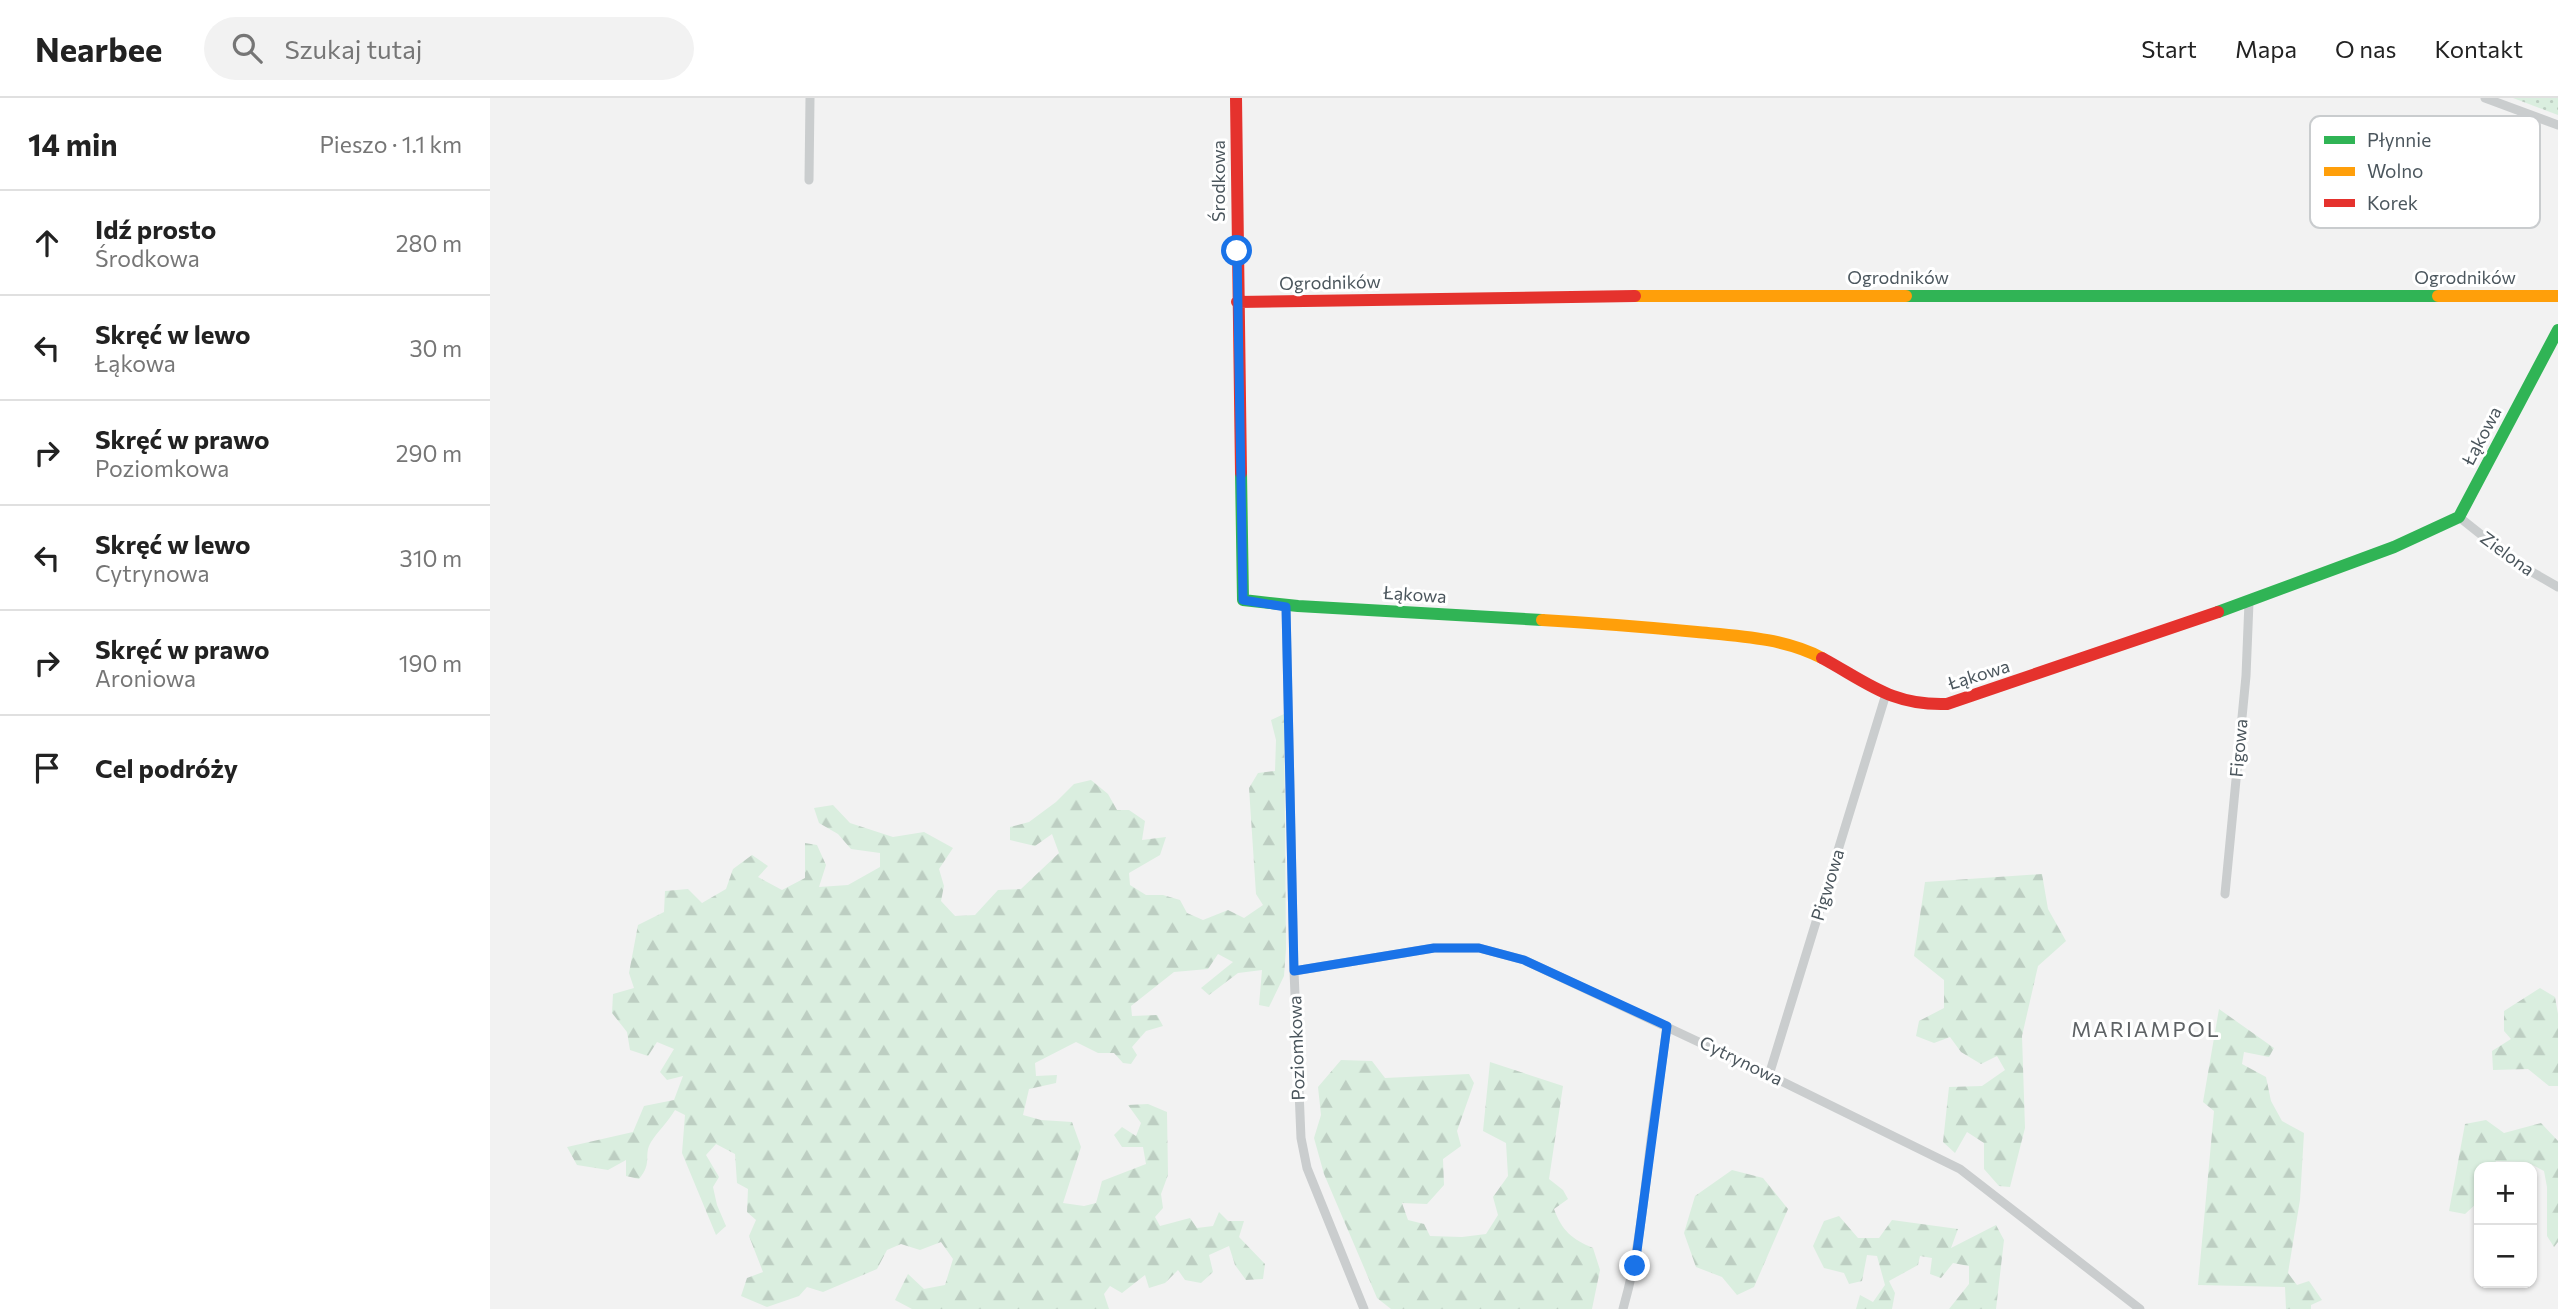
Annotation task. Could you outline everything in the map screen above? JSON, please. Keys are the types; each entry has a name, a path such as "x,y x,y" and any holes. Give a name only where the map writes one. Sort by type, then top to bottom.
{"street":[{"path":"809,180 810,98"},
{"name":"Środkowa","path":"1236,98 1243,600"},
{"path":"2485,98 2534,116"},
{"path":"2540,118 2558,125"},
{"name":"Ogrodników","path":"1237,302 1648,296 2558,296"},
{"name":"Łąkowa","path":"1243,600 1286,607 1660,629 1774,640 1797,646 1886,694 1922,705 1947,704 2249,602 2394,547 2459,517 2558,330"},
{"name":"Zielona","path":"2459,517 2518,564 2558,587"},
{"name":"Figowa","path":"2225,894 2246,676 2249,602"},
{"name":"Poziomkowa","path":"1286,607 1294,971 1301,1138 1307,1168 1364,1309"},
{"name":"Pigwowa","path":"1769,1074 1886,694"},
{"name":"Cytrynowa","path":"1294,971 1434,948 1479,948 1524,960 1769,1074 1960,1169 2140,1309"},
{"path":"1623,1309 1635,1266 1643,1215 1667,1026"}],"green space":[{"path":"2513,98 2558,98 2558,115"},
{"path":"1284,714 1286,949 1284,976 1269,1007 1259,1005 1262,970 1238,973 1209,995 1201,988 1233,962 1218,954 1208,969 1174,972 1131,1006 1132,1016 1157,1015 1163,1026 1146,1031 1132,1047 1137,1055 1131,1064 1123,1063 1114,1053 1098,1053 1076,1042 1035,1063 1036,1076 1057,1075 1056,1083 1029,1089 1023,1115 1041,1120 1072,1122 1081,1147 1063,1203 1084,1206 1096,1203 1102,1181 1146,1164 1143,1147 1122,1147 1114,1135 1122,1127 1136,1136 1141,1123 1128,1105 1148,1104 1167,1112 1168,1175 1161,1194 1163,1208 1155,1217 1160,1226 1190,1218 1197,1228 1213,1226 1219,1212 1228,1221 1244,1221 1239,1237 1265,1264 1263,1279 1246,1280 1235,1265 1229,1246 1209,1255 1213,1272 1201,1283 1185,1280 1178,1270 1165,1283 1149,1288 1145,1275 1122,1293 1110,1286 1104,1294 1109,1309 912,1309 895,1300 908,1274 924,1289 945,1285 953,1259 941,1242 920,1250 901,1244 887,1250 877,1269 823,1292 807,1287 799,1296 767,1307 741,1296 747,1278 763,1272 749,1236 756,1220 747,1212 748,1189 737,1183 735,1154 716,1144 706,1155 719,1177 713,1187 726,1226 716,1235 682,1153 685,1115 675,1110 654,1138 649,1147 646,1168 639,1179 626,1176 626,1160 608,1170 577,1165 567,1147 633,1132 644,1106 674,1100 683,1076 667,1080 660,1072 674,1049 657,1042 648,1056 630,1050 627,1032 612,1013 613,994 634,988 629,973 638,925 664,912 665,891 688,889 702,903 726,889 733,869 752,855 768,866 758,877 782,890 805,878 805,843 817,845 826,865 819,887 848,885 880,867 880,853 851,849 838,834 819,823 814,808 833,805 850,823 893,837 924,832 953,848 939,869 944,886 941,901 955,916 975,915 998,890 1021,889 1059,853 1052,834 1035,846 1010,840 1010,827 1029,822 1056,802 1074,784 1091,780 1108,794 1117,810 1129,810 1145,821 1142,840 1166,837 1160,855 1129,873 1130,885 1146,895 1163,895 1180,900 1187,913 1203,920 1228,910 1244,918 1263,905 1256,894 1249,788 1258,773 1275,771 1276,740 1271,720"},
{"path":"2042,874 2048,909 2066,941 2038,966 2022,1036 2025,1128 2010,1187 1999,1186 1984,1169 1984,1143 1967,1132 1955,1153 1943,1142 1949,1087 1982,1086 2005,1070 1997,1056 1981,1064 1961,1052 1950,1037 1934,1043 1916,1036 1919,1021 1944,1008 1944,980 1914,956 1925,882"},
{"path":"2540,988 2555,997 2558,1014 2558,1086 2549,1086 2528,1069 2493,1070 2492,1051 2511,1039 2504,1031 2504,1011"},
{"path":"2219,1009 2274,1048 2269,1057 2244,1052 2242,1064 2266,1077 2271,1101 2282,1121 2304,1133 2300,1200 2288,1273 2297,1285 2309,1281 2322,1300 2311,1305 2311,1309 2286,1309 2285,1287 2198,1285 2214,1111 2203,1102"},
{"path":"1341,1060 1372,1061 1385,1078 1469,1074 1474,1083 1457,1131 1461,1146 1443,1159 1444,1185 1427,1204 1402,1203 1408,1220 1424,1224 1430,1236 1462,1237 1486,1234 1498,1215 1493,1197 1508,1176 1506,1143 1483,1131 1490,1062 1563,1086 1549,1179 1563,1190 1568,1199 1554,1209 1564,1229 1593,1248 1600,1270 1592,1309 1391,1309 1377,1298 1324,1174 1314,1138 1321,1115 1318,1087"},
{"path":"2486,1120 2504,1133 2541,1123 2558,1141 2558,1242 2554,1247 2547,1236 2547,1187 2544,1171 2537,1167 2537,1162 2474,1162 2474,1206 2465,1214 2449,1211 2465,1124"},
{"path":"1732,1170 1763,1178 1788,1209 1754,1287 1737,1295 1722,1277 1696,1267 1684,1233 1695,1196"},
{"path":"1839,1216 1858,1238 1879,1238 1892,1220 1958,1229 1951,1248 1996,1225 2004,1240 1996,1309 1949,1309 1969,1284 1969,1266 1953,1263 1941,1278 1930,1274 1932,1258 1920,1256 1918,1265 1889,1281 1895,1293 1892,1309 1856,1309 1860,1295 1873,1302 1885,1285 1877,1256 1867,1255 1862,1281 1849,1284 1844,1273 1824,1268 1813,1246 1824,1221"}],"traffic: fast":[{"path":"1906,296 2438,296"},
{"path":"2218,612 2394,547 2459,517 2558,330"},
{"path":"1241,473 1243,600 1298,606 1542,620"}],"traffic: slow":[{"path":"1635,296 1906,296"},
{"path":"2438,296 2558,296"},
{"path":"1542,620 1745,637 1792,646 1822,658"}],"traffic: jam":[{"path":"1236,98 1241,473"},
{"path":"1237,302 1635,296"},
{"path":"1822,658 1895,697 1928,704 1947,704 2218,612"}],"district":[{"name":"MARIAMPOL","path":"2146,1030"}],"route":[{"path":"1237,251 1243,600 1286,607 1294,971 1434,948 1479,948 1524,960 1667,1026 1635,1266"}]}
